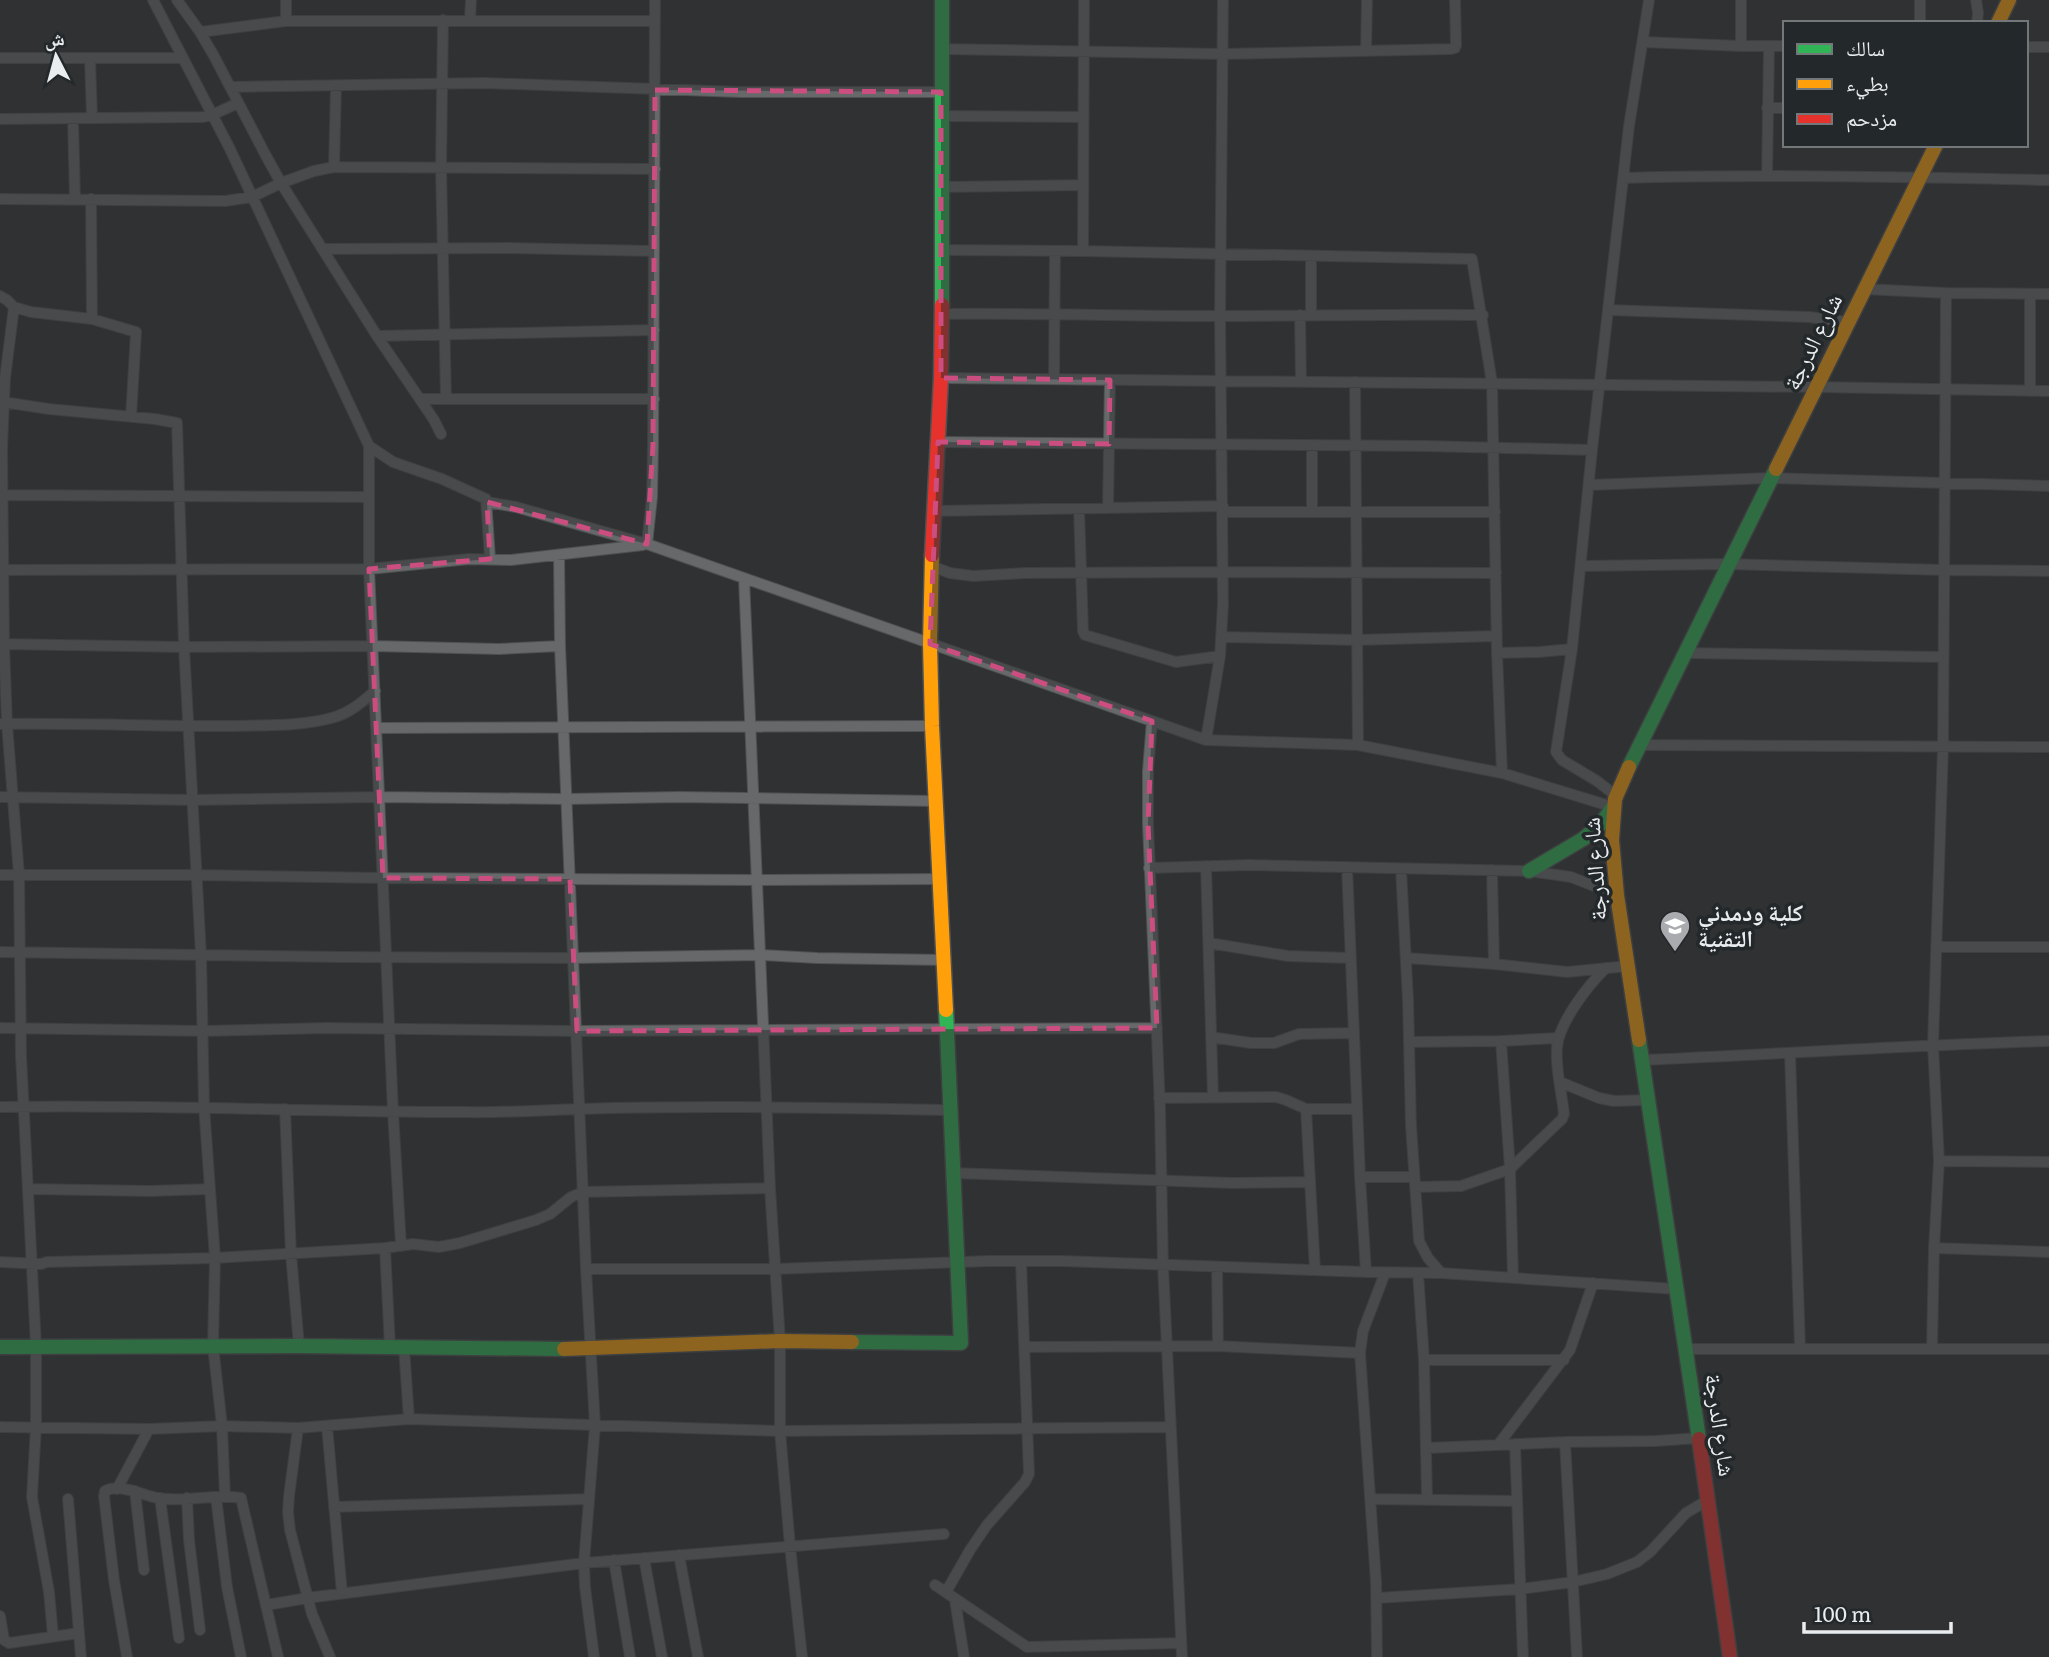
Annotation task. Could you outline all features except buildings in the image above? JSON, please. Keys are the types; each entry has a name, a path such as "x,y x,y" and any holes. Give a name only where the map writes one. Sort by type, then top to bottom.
{"street":[{"path":"153,0 252,197 369,446 369,569 401,1245"},
{"path":"177,0 200,32 281,183 441,434"},
{"path":"286,0 286,21"},
{"path":"470,20 471,0"},
{"path":"647,544 652,497 654,400 655,0"},
{"path":"0,1347 591,1349 780,1341 961,1343 930,644 931,566 941,378 942,0"},
{"path":"1083,251 1084,0"},
{"path":"1206,740 1220,656 1224,572 1220,380 1223,0"},
{"path":"1366,51 1367,0"},
{"path":"943,49 1223,54 1455,48 1455,0"},
{"path":"1614,801 1597,781 1562,760 1556,752 1572,649 1629,126 1649,0"},
{"path":"1741,0 1741,46"},
{"path":"1920,0 1920,21"},
{"path":"1976,0 1977,21"},
{"path":"1999,21 2009,0"},
{"path":"443,20 440,83 446,399"},
{"path":"200,32 286,21 655,21"},
{"path":"1643,42 1783,46"},
{"path":"1767,176 1769,47"},
{"path":"2028,47 2049,47"},
{"path":"0,58 183,58"},
{"path":"90,59 92,118"},
{"path":"230,87 498,83 741,92 942,92"},
{"path":"334,167 336,85"},
{"path":"0,119 169,118 212,115 238,103"},
{"path":"1768,108 1783,108"},
{"path":"942,116 1083,117"},
{"path":"73,119 75,199"},
{"name":"شارع الدرجة","path":"1730,1657 1617,895 1612,830 1614,801 1770,478 1935,147"},
{"path":"0,199 225,201 252,197 281,183 334,167 655,169"},
{"path":"1623,178 1922,176 2049,180"},
{"path":"941,187 1082,185"},
{"path":"91,199 92,319"},
{"path":"324,249 654,251"},
{"path":"942,250 1472,259 1492,383 1496,636 1502,773"},
{"path":"1054,379 1055,251"},
{"path":"1301,381 1311,256"},
{"path":"1864,289 2049,294"},
{"path":"1932,1348 1939,1161 1933,1045 1943,747 1946,293"},
{"path":"2029,391 2030,294"},
{"path":"0,296 14,307 31,312 92,319 136,332 131,417"},
{"path":"14,307 1,419 4,724 19,875 20,1028 36,1346 36,1426 32,1497 49,1592 53,1636"},
{"path":"1609,310 1809,317 1848,322"},
{"path":"942,314 1483,315"},
{"path":"377,336 654,330"},
{"path":"941,378 2049,391"},
{"path":"1108,508 1110,380"},
{"path":"1355,382 1359,745"},
{"path":"421,399 654,400"},
{"path":"3,402 177,423 184,648 198,875 204,1106 215,1258 213,1346 222,1426 220,1497 227,1587 241,1657"},
{"path":"938,442 1222,443 1592,450"},
{"path":"1312,445 1312,512"},
{"path":"369,446 393,462 483,496 486,502 490,559"},
{"path":"1589,485 1770,478 2049,486"},
{"path":"0,495 368,497"},
{"path":"486,502 516,507 647,544 1206,740 1359,745 1502,773 1614,801"},
{"path":"934,511 1108,508 1496,512"},
{"path":"1079,509 1083,631 1089,637 1176,662 1220,656"},
{"path":"1,570 369,569 469,559 511,560 647,544"},
{"path":"559,555 560,646 595,1425 584,1563 594,1657"},
{"path":"1581,566 1728,564 2049,570"},
{"path":"931,566 950,573 973,576 1224,572 1496,573"},
{"path":"744,578 770,1188 780,1341 780,1431 789,1546 802,1657"},
{"path":"1222,637 1357,640 1496,636"},
{"path":"2,644 184,648 373,646 499,649 560,646"},
{"path":"1497,653 1572,649"},
{"path":"1686,653 1942,657"},
{"path":"4,724 189,726 312,722 354,709 375,691"},
{"path":"1152,721 1149,868 1157,1027 1163,1266 1182,1657"},
{"path":"377,728 932,726"},
{"path":"1640,745 2049,747"},
{"path":"0,797 193,800 679,797 935,801"},
{"path":"1529,871 1583,839 1600,825 1614,801"},
{"path":"1206,866 1213,1097"},
{"path":"1149,868 1347,867 1529,871 1571,877 1617,895"},
{"path":"1347,867 1366,1272"},
{"path":"1401,869 1419,1241 1422,1250 1441,1273"},
{"path":"1492,870 1494,964"},
{"path":"0,875 941,879"},
{"path":"1209,943 1288,956 1350,958"},
{"path":"1936,947 2049,947"},
{"path":"0,952 574,958 760,954 817,958 944,960"},
{"path":"1406,958 1567,972 1628,965"},
{"path":"1360,1177 1461,1186 1510,1169 1564,1117 1557,1054 1558,1038 1582,994 1606,968"},
{"path":"0,1028 577,1031 1157,1027"},
{"path":"1211,1037 1251,1043 1274,1043 1299,1034 1354,1032"},
{"path":"1409,1042 1558,1038"},
{"path":"1501,1041 1510,1169 1513,1277"},
{"path":"1642,1060 2049,1041"},
{"path":"1790,1054 1800,1348"},
{"path":"1560,1082 1599,1098 1614,1101 1647,1100"},
{"path":"1159,1098 1276,1097 1306,1109 1357,1109"},
{"path":"0,1107 204,1106 504,1113 580,1109 767,1107 950,1110"},
{"path":"285,1109 291,1254 299,1346"},
{"path":"1306,1109 1315,1270"},
{"path":"1939,1161 2049,1162"},
{"path":"953,1173 1310,1182"},
{"path":"0,1262 33,1264 215,1258 412,1244 439,1247 536,1220 583,1192 770,1188"},
{"path":"29,1189 210,1189"},
{"path":"385,1248 397,1347 410,1419"},
{"path":"1934,1248 2049,1252"},
{"path":"946,1592 987,1525 1025,1482 1030,1466 1021,1261"},
{"path":"586,1269 775,1269 1062,1261 1441,1273 1676,1289"},
{"path":"1217,1268 1218,1346"},
{"path":"1377,1657 1377,1598 1360,1353 1363,1331 1385,1273"},
{"path":"1418,1273 1427,1499"},
{"path":"1498,1444 1564,1360 1575,1339 1593,1283"},
{"path":"1025,1347 1218,1346 1360,1353"},
{"path":"1686,1349 2049,1349"},
{"path":"1423,1360 1564,1360"},
{"path":"0,1427 298,1428 410,1419 780,1431 1170,1427"},
{"path":"327,1426 342,1593"},
{"path":"298,1428 288,1512 307,1598 330,1657"},
{"path":"117,1489 149,1429"},
{"path":"1426,1448 1699,1438"},
{"path":"1565,1442 1577,1657"},
{"path":"1515,1444 1523,1657"},
{"path":"127,1657 114,1580 104,1496 107,1489 135,1491 160,1498 241,1498 278,1657"},
{"path":"135,1491 144,1570"},
{"path":"160,1498 179,1638"},
{"path":"187,1498 200,1630"},
{"path":"68,1499 81,1657"},
{"path":"334,1507 589,1499"},
{"path":"1371,1499 1517,1501"},
{"path":"1377,1598 1520,1589 1573,1582 1607,1574 1637,1562 1650,1552 1686,1513 1708,1500"},
{"path":"267,1605 584,1563 944,1534"},
{"path":"679,1555 698,1657"},
{"path":"644,1558 662,1657"},
{"path":"614,1560 630,1657"},
{"path":"935,1585 1027,1652 1181,1643"},
{"path":"956,1600 964,1657"},
{"path":"0,1616 6,1642 79,1633"}],"highlighted area":[{"path":"655,90 941,92 941,378 1110,380 1109,444 938,442 930,644 1152,721 1148,824 1157,1028 577,1031 570,879 383,878 369,569 490,559 487,502 647,544 653,445"}],"traffic: fast":[{"path":"942,0 942,305"},
{"path":"1629,767 1776,469"},
{"path":"1529,871 1583,839 1600,825 1613,807"},
{"path":"852,1342 961,1343 946,1010"},
{"path":"1639,1040 1699,1439"},
{"path":"0,1347 564,1349"}],"traffic: slow":[{"path":"1999,21 2009,0"},
{"path":"1776,469 1935,147"},
{"path":"932,555 932,726 946,1010"},
{"path":"1629,767 1615,799 1612,840 1617,895 1639,1040"},
{"path":"564,1349 780,1341 852,1342"}],"traffic: jam":[{"path":"932,555 942,305"},
{"path":"1699,1439 1730,1657"}],"place":[{"name":"كلية ودمدني التقنية","path":"1675,953"}]}
